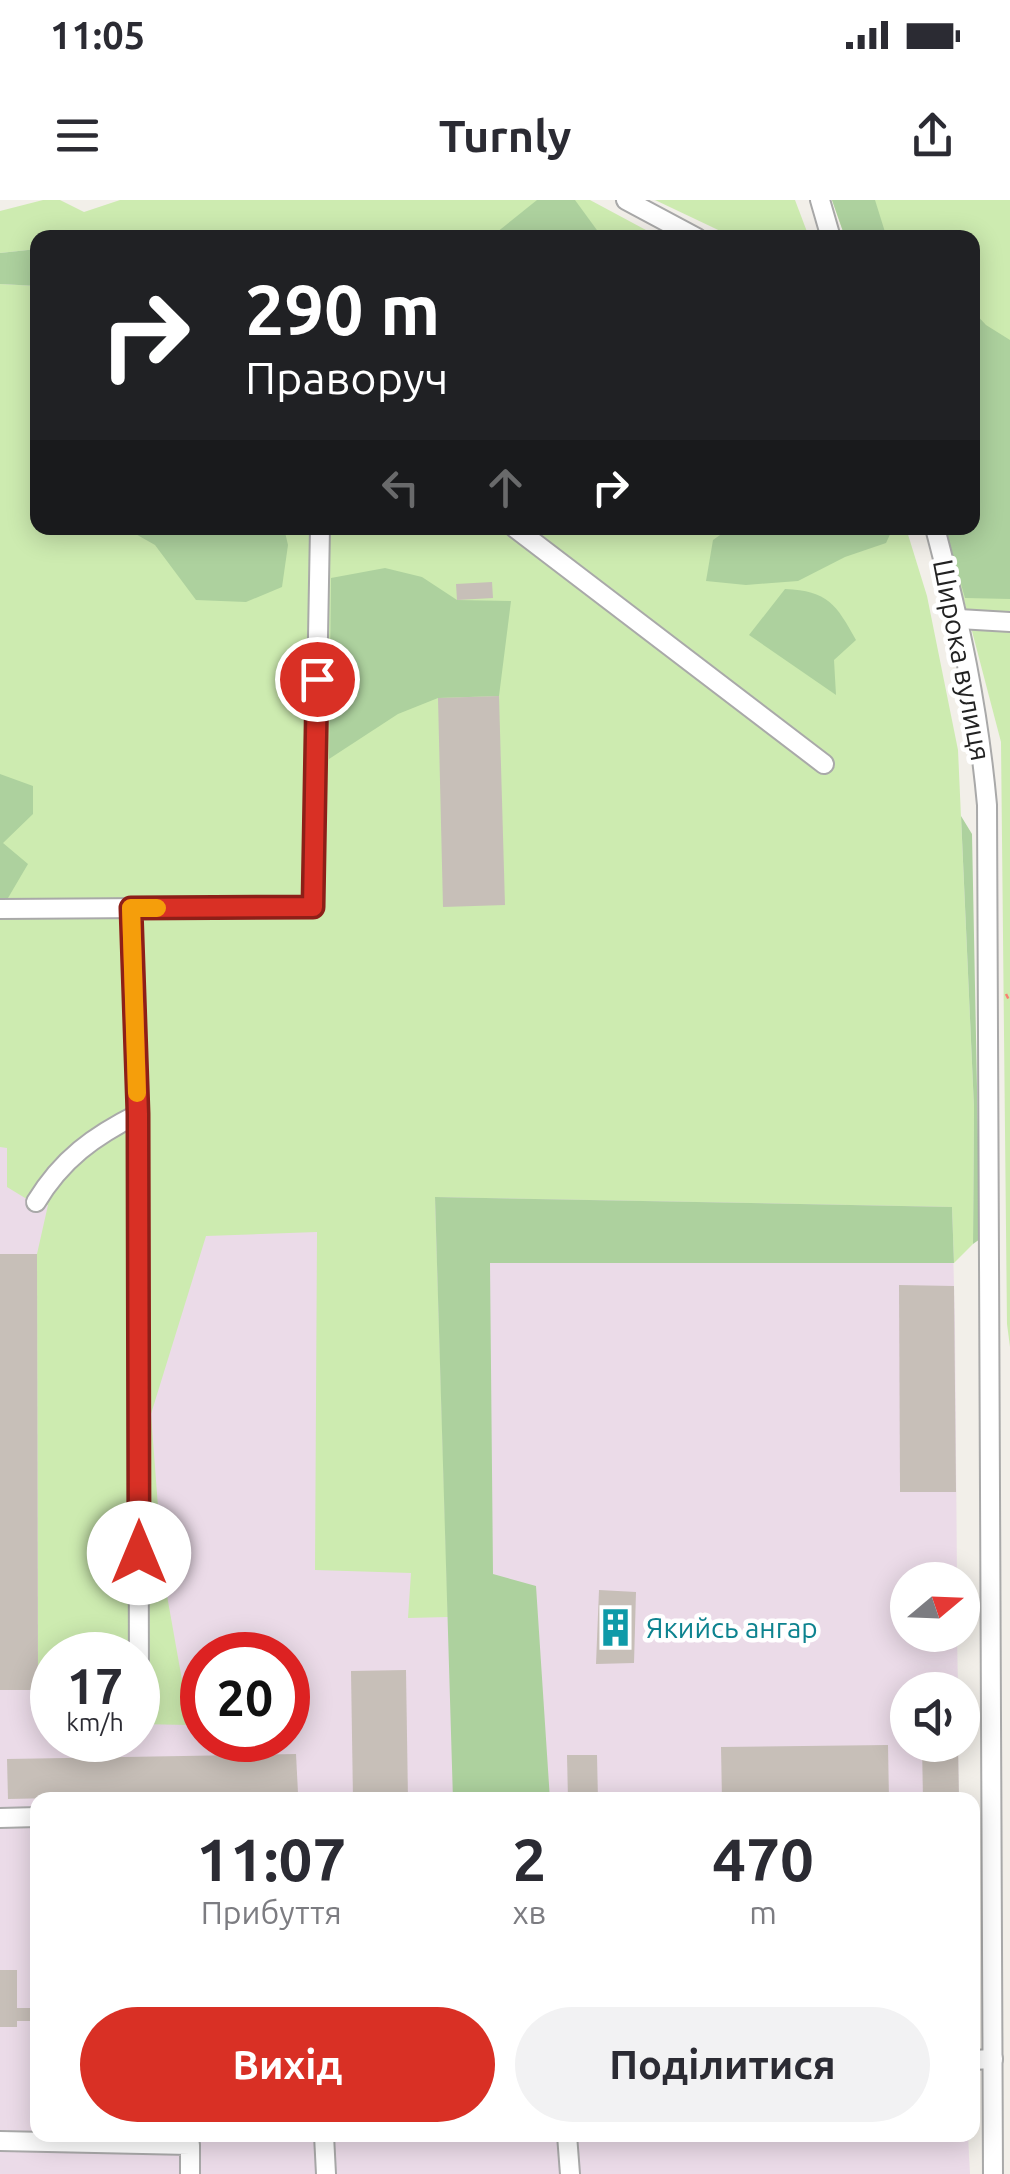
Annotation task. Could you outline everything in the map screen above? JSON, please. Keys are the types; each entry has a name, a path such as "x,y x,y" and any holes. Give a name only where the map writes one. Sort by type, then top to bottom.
{"street":[{"path":"626,200 683,230"},
{"path":"820,200 829,230"},
{"path":"0,909 313,907 320,535"},
{"path":"524,535 824,764"},
{"name":"Широка вулиця","path":"936,535 960,619 980,721 987,805 1001,2007 993,2059 993,2174"},
{"path":"960,619 1010,622"},
{"path":"131,908 138,1114 139,1632"},
{"path":"36,1202 54,1174 80,1148 138,1114"},
{"path":"0,1818 30,1818"},
{"path":"980,2060 993,2059"},
{"path":"0,2141 30,2142"},
{"path":"48,2142 190,2145 190,2174"},
{"path":"324,2142 326,2174"},
{"path":"568,2142 570,2174"}],"shaded area":[{"path":"0,284 30,286 30,535 64,535 941,767 955,1326 957,1562 890,1562 890,1652 957,1652 958,1672 890,1672 890,1762 958,1762 959,1792 30,1792 30,2142 968,2142 970,2174 0,2174"}],"green space":[{"path":"43,200 60,200 84,212 120,200 590,200 646,230 30,230 30,250 0,253 0,211"},
{"path":"537,200 575,200 597,230 500,230"},
{"path":"655,200 795,200 806,230 718,230"},
{"path":"832,200 1010,200 1010,1347 1001,742 947,535 980,535 980,230 843,230"},
{"path":"832,200 875,200 884,230 843,230"},
{"path":"30,250 30,286 0,284 0,253"},
{"path":"0,284 30,286 30,535 908,535 927,596 958,750 974,1108 973,1244 954,1263 952,1207 435,1197 448,1617 408,1618 411,1573 315,1570 317,1232 206,1236 151,1414 163,1573 180,1669 180,1725 160,1724 160,1632 38,1632 37,1254 48,1205 30,1201 7,1187 7,1148 0,1147"},
{"path":"980,319 1010,340 1010,599 965,598 947,535 980,535"},
{"path":"137,535 286,535 288,545 282,587 246,602 196,600 155,545"},
{"path":"720,535 890,535 886,543 845,557 798,581 746,585 706,581 713,540"},
{"path":"385,568 422,577 457,600 511,601 499,696 438,698 398,714 329,759 331,578"},
{"path":"785,589 811,593 829,602 856,640 834,660 836,695 749,635"},
{"path":"0,774 33,786 33,814 3,843 28,864 8,898 0,899"},
{"path":"961,816 972,834 980,1239 973,1244 974,1108"},
{"path":"435,1197 952,1207 954,1263 490,1263 493,1574 536,1586 549,1792 453,1792"}],"building":[{"path":"492,582 493,598 457,600 456,584"},
{"path":"499,696 505,905 443,907 438,698"},
{"path":"0,1254 37,1254 38,1632 30,1632 30,1690 0,1690"},
{"path":"899,1285 954,1286 956,1492 900,1492"},
{"name":"Якийсь ангар","path":"599,1590 636,1592 634,1663 596,1664"},
{"path":"406,1670 408,1792 353,1792 351,1671"},
{"path":"888,1745 889,1792 722,1792 721,1747"},
{"path":"567,1755 597,1755 598,1792 568,1792"},
{"path":"160,1756 180,1756 180,1762 296,1762 298,1792 30,1792 30,1799 8,1799 7,1759 160,1762"},
{"path":"922,1762 958,1762 959,1792 923,1792"},
{"path":"0,1970 17,1970 17,2008 30,2008 30,2021 17,2021 17,2027 0,2027"}],"slow traffic":[{"path":"137,1093 131,908 157,908"}],"place":[{"name":"Якийсь ангар","path":"616,1628"}],"route":[{"path":"139,1553 138,1114 131,908 313,907 317,679"}]}
